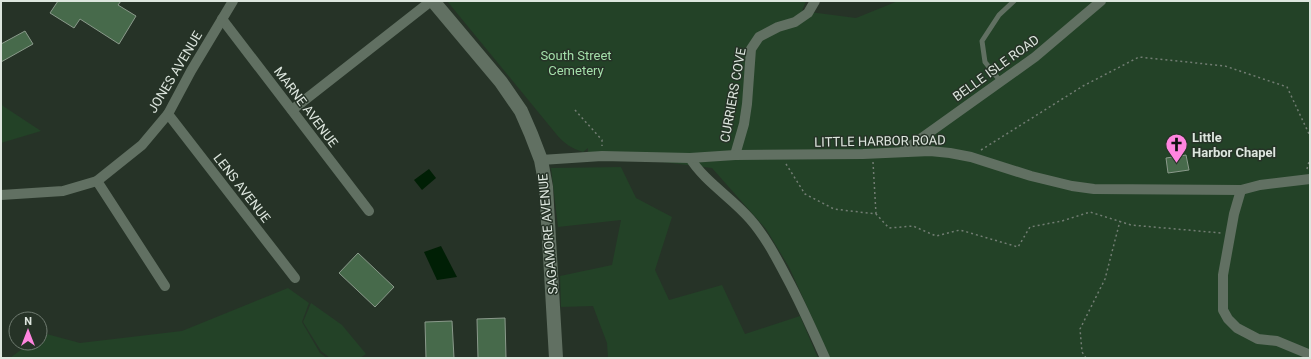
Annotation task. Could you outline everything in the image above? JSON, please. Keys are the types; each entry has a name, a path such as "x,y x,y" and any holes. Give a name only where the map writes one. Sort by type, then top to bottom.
{"main road":[{"name":"SAGAMORE AVENUE","path":"432,1 501,82 514,100 526,122 541,160 546,187 556,358"}],"street":[{"name":"JONES AVENUE","path":"1,195 63,191 96,181 142,145 168,114 191,71 234,1"},
{"path":"292,110 432,1"},
{"name":"CURRIERS COVE","path":"735,155 744,124 751,50 759,37 778,27 794,22 808,13 815,1"},
{"name":"BELLE ISLE ROAD","path":"902,152 1035,57 1101,1"},
{"name":"MARNE AVENUE","path":"222,19 369,211"},
{"name":"LENS AVENUE","path":"168,114 296,278"},
{"name":"LITTLE HARBOR ROAD","path":"541,160 602,156 690,158 735,155 937,152 971,157 1031,176 1072,186 1094,189 1161,188 1240,190 1260,185 1308,179"},
{"path":"690,158 696,167 736,203 764,236 776,255 796,294 825,358"},
{"path":"96,181 165,286"},
{"path":"1240,190 1223,275 1223,310 1237,328 1258,339 1277,341 1306,353 1310,358"}],"lane":[{"path":"1001,82 986,62 982,42 999,15 1014,1"}],"path":[{"path":"971,157 1084,86 1139,57 1225,66 1287,87 1310,136"},
{"path":"575,110 602,140 602,156"},
{"path":"873,154 876,214 889,228 913,226 936,236 960,230 1018,247 1030,227 1062,221 1090,212 1131,225 1216,234 1231,233"},
{"path":"779,155 805,194 834,209 876,214"},
{"path":"1308,179 1310,158"},
{"path":"1086,358 1082,352 1080,329 1105,279 1120,221"}],"green space":[{"name":"South Street Cemetery","path":"447,1 806,1 802,11 856,18 898,1 1310,1 1310,358 829,358 789,267 766,229 712,168 588,153 588,148 583,152 568,145 557,135"},
{"path":"1,102 3,106 41,131 1,143"},
{"path":"621,167 636,198 672,217 655,270 669,300 722,285 745,334 800,316 818,358 608,358 607,343 593,306 561,307 560,276 612,265 621,220 558,227 551,168"},
{"path":"288,288 309,303 302,322 320,353 327,358 10,358 19,351 48,351 48,334 80,343 182,331"},
{"path":"311,303 342,325 366,354 360,358 330,358 321,351 303,322"}],"shaded area":[{"path":"429,169 436,178 422,190 414,180"},
{"path":"441,246 457,277 437,280 424,252"}],"building":[{"path":"58,1 121,1 118,5 136,16 119,44 80,19 74,28 50,13"},
{"path":"25,31 33,44 1,62 1,44"},
{"name":"Little Harbor Chapel","path":"1186,155 1189,170 1168,173 1166,158"},
{"path":"358,253 394,287 375,307 339,273"},
{"path":"505,318 506,358 478,358 477,319"},
{"path":"452,321 454,358 426,358 425,322"}],"place":[{"name":"Little Harbor Chapel","path":"1177,164"}]}
